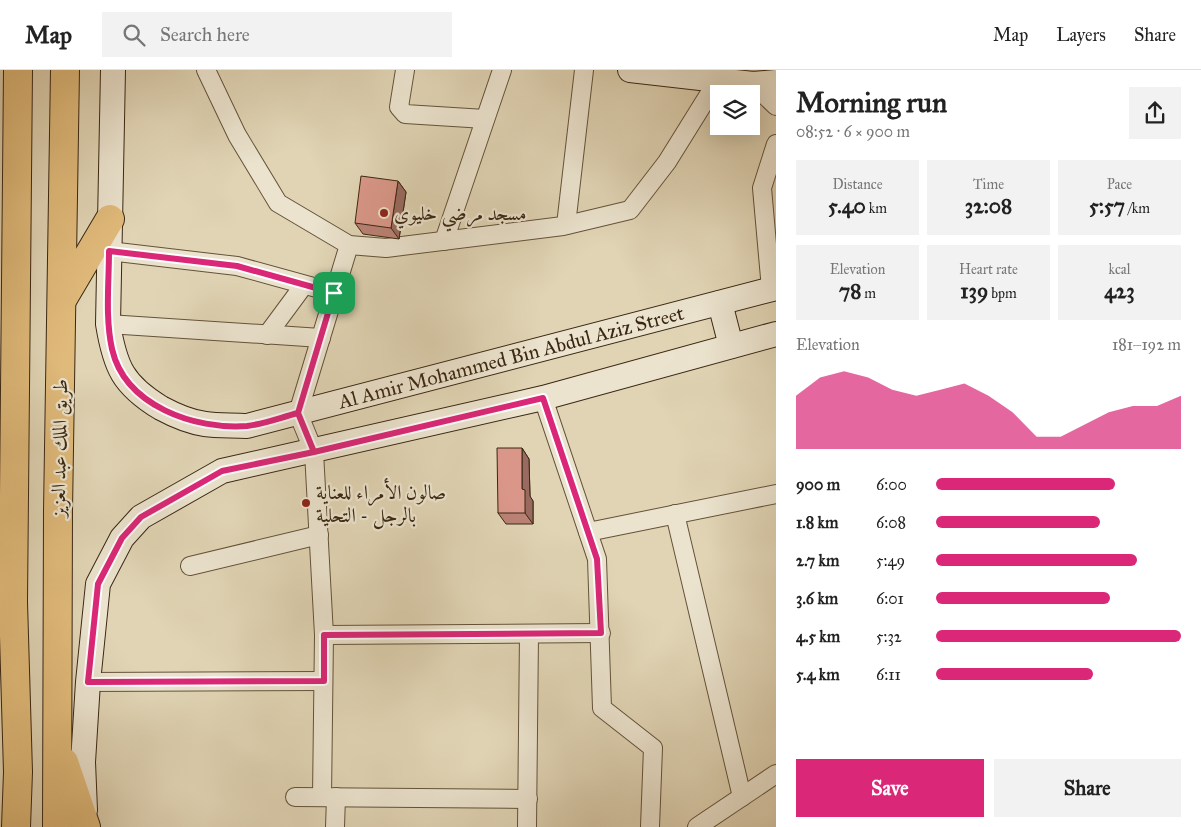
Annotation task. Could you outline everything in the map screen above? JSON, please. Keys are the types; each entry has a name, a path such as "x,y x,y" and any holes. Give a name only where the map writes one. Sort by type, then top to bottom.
{"main road":[{"path":"16,827 18,772 13,592 18,70"},
{"name":"طريق الملك عبد العزيز","path":"57,827 65,70"},
{"name":"Al Amir Mohammed Bin Abdul Aziz Street","path":"113,70 108,324 112,352 124,377 140,394 173,415 204,424 247,426 773,289"},
{"path":"630,70 654,71 718,80 765,83"},
{"path":"0,162 18,112"},
{"path":"62,301 110,219"},
{"path":"720,303 731,346"},
{"name":"Al Amir Mohammed Bin Abdul Aziz Street","path":"86,827 83,762 88,682 98,584 122,538 141,517 222,471 314,452 543,398 776,334"},
{"path":"57,743 86,827"}],"street":[{"path":"206,70 236,135 278,202 349,246 386,248 566,225 630,210 667,162 718,80"},
{"path":"405,70 399,108 405,114 485,119"},
{"path":"444,241 502,70"},
{"path":"566,225 584,70"},
{"path":"765,83 776,106"},
{"path":"773,289 762,188 776,144"},
{"path":"335,827 329,797 324,635 314,452 298,413 349,246"},
{"path":"109,251 237,266 334,293"},
{"path":"267,335 304,285"},
{"path":"108,324 321,338"},
{"path":"543,398 597,559 601,633 602,708 653,748 650,827"},
{"path":"588,532 776,494"},
{"path":"675,514 742,797"},
{"path":"190,566 319,535"},
{"path":"324,635 601,633"},
{"path":"527,827 529,634"},
{"path":"88,682 324,681"},
{"path":"697,827 776,774"},
{"path":"296,797 528,799"}],"building":[{"path":"361,176 398,181 391,228 355,223"},
{"path":"497,448 522,448 522,489 525,490 525,513 498,513"}],"place":[{"name":"مسجد مرضي خليوي","path":"384,213"},
{"name":"صالون الأمراء للعناية بالرجل - التحلية","path":"306,503"}],"route":[{"path":"334,293 237,266 192,259 109,251 108,324 112,352 124,377 140,394 173,415 204,424 247,426 298,413 314,452 222,471 141,517 122,538 98,584 88,682 324,681 324,635 601,633 597,559 543,398 314,452 298,413 334,293"}]}
